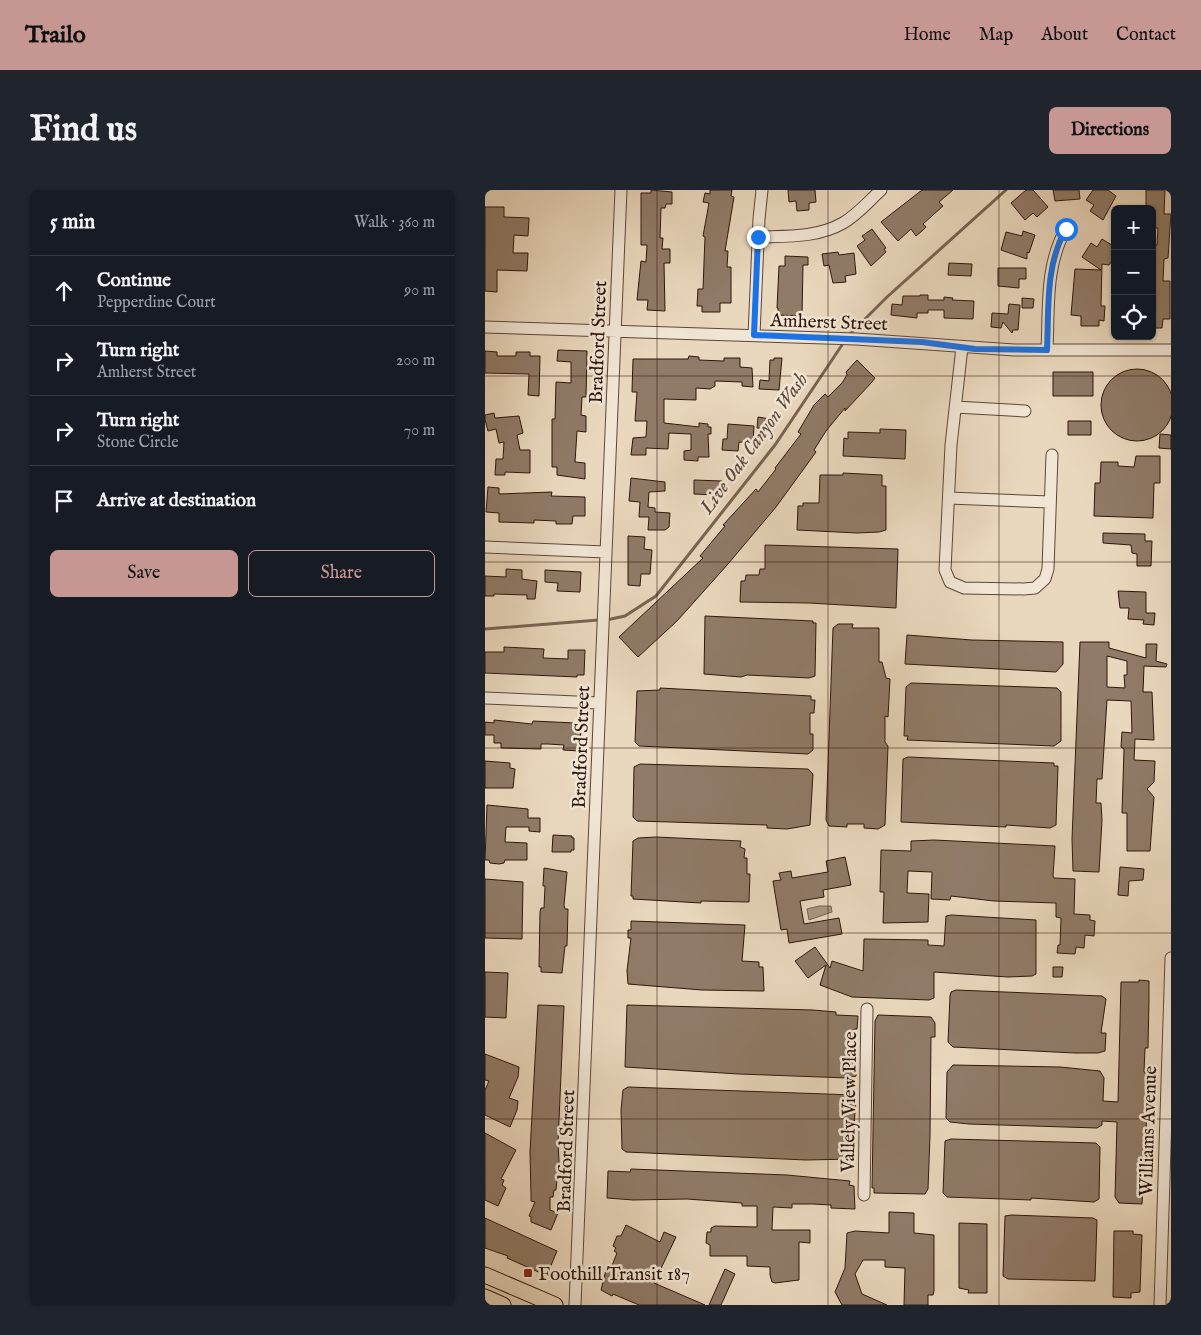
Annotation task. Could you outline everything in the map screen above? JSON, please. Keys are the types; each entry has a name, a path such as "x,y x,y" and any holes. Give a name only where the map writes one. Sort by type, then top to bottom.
{"main road":[{"path":"485,1275 555,1305"},
{"path":"485,1297 503,1305"}],"street":[{"name":"Bradford Street","path":"575,1305 621,190"},
{"path":"754,335 762,190"},
{"path":"758,237 802,236 824,232 844,223 881,190"},
{"path":"1047,350 1051,271 1058,244 1066,229"},
{"name":"Amherst Street","path":"485,327 832,338 922,342 962,347 1047,350 1171,350"},
{"path":"962,347 955,407 945,570 950,582 963,588 1023,589 1035,588 1045,579 1049,569 1051,455"},
{"path":"955,407 1025,411"},
{"path":"949,498 1050,502"},
{"path":"485,547 606,552"},
{"path":"485,698 599,704"},
{"name":"Williams Avenue","path":"1160,1305 1171,958"},
{"name":"Vallely View Place","path":"864,1195 867,1009"}],"shaded area":[{"path":"831,906 832,912 809,920 807,909"}],"building":[{"path":"651,190 672,192 672,204 666,204 665,208 661,208 660,238 663,238 662,249 670,249 670,263 664,263 665,311 647,310 648,300 637,300 641,261 646,262 647,245 641,245 641,193 651,193"},
{"path":"710,190 732,190 731,196 734,197 725,251 728,251 727,267 731,267 731,303 720,303 720,312 702,312 702,306 697,306 698,289 703,289 705,237 703,236 709,203 703,202 705,193 710,194"},
{"path":"788,190 815,190 816,202 809,203 809,210 797,211 796,201 789,202"},
{"path":"922,190 953,190 939,202 943,206 923,224 926,227 922,231 916,236 911,229 898,241 881,222"},
{"path":"1026,190 1033,190 1048,207 1037,217 1033,213 1025,220 1011,203"},
{"path":"1053,190 1079,190 1080,199 1055,201"},
{"path":"1093,190 1108,190 1116,196 1103,220 1090,211 1094,205 1086,200"},
{"path":"1146,190 1165,190 1164,214 1171,214 1168,258 1164,259 1163,281 1170,281 1170,319 1163,319 1162,328 1156,328 1156,245 1158,228 1156,228 1156,205 1146,205"},
{"path":"485,207 504,207 504,217 529,218 528,236 514,235 513,253 528,253 527,271 497,270 497,292 485,291"},
{"path":"872,229 886,248 884,249 886,252 871,266 857,246 865,240 862,236"},
{"path":"1023,231 1035,235 1029,253 1027,252 1027,259 1001,250 1006,232 1022,236"},
{"path":"1102,239 1111,245 1111,262 1109,265 1102,264 1101,306 1105,306 1104,321 1099,320 1099,326 1081,326 1081,316 1071,315 1075,269 1101,270 1082,257 1091,243 1097,247"},
{"path":"838,252 839,255 854,253 856,274 845,276 846,282 833,283 829,265 824,266 822,254"},
{"path":"785,256 808,257 808,265 803,265 802,316 778,315 779,266 785,266"},
{"path":"949,263 972,264 971,276 948,275"},
{"path":"998,268 1026,268 1026,279 1019,279 1019,288 998,286"},
{"path":"928,295 928,300 944,300 944,297 953,298 952,300 974,301 973,319 944,318 944,310 928,310 928,313 917,313 917,318 891,315 892,304 902,305 903,296"},
{"path":"1022,298 1034,299 1033,308 1022,308"},
{"path":"1009,304 1020,305 1018,330 1013,330 1012,333 1003,322 1001,328 991,327 992,313 1008,314"},
{"path":"558,350 587,351 586,397 582,397 581,415 586,416 586,432 577,431 575,462 585,463 585,479 557,475 557,467 552,467 552,419 555,419 556,382 571,383 571,362 557,361"},
{"path":"485,351 497,352 497,356 516,356 516,352 530,352 530,356 540,356 539,396 528,395 529,374 485,373"},
{"path":"689,356 699,357 699,360 724,361 724,358 740,358 740,367 752,368 753,387 742,386 742,382 715,381 715,386 710,389 696,388 696,400 664,399 664,423 699,427 699,423 708,424 708,427 711,427 711,434 708,434 709,457 698,457 698,461 684,460 684,451 691,450 691,434 669,433 668,449 646,448 646,455 631,455 633,438 646,437 647,421 635,421 637,392 632,392 633,359 688,359"},
{"path":"774,358 782,358 779,390 759,389 760,380 769,381 770,360 774,360"},
{"path":"857,360 875,378 845,411 845,408 826,431 814,450 816,452 776,507 728,564 677,621 638,657 619,637 703,558 700,556 725,526 723,525 756,489 758,492 776,469 801,434 798,432 814,405 825,394 828,397 842,383 847,375 846,372"},
{"path":"1144,369 1163,379 1171,391 1173,405 1171,419 1163,431 1151,439 1130,441 1111,431 1103,419 1101,398 1111,379 1123,371"},
{"path":"1053,372 1093,372 1093,396 1053,396"},
{"path":"494,413 495,418 519,416 523,433 517,435 520,450 530,450 530,473 505,472 505,475 495,475 496,459 503,459 504,442 499,443 496,429 488,431 485,415"},
{"path":"758,417 770,419 768,429 757,428"},
{"path":"1068,421 1091,421 1091,435 1068,435"},
{"path":"728,424 754,426 753,443 739,442 738,451 722,450 723,439 727,439"},
{"path":"880,429 906,430 905,459 843,456 844,438 848,439 848,432 880,433"},
{"path":"1160,434 1171,435 1171,449 1159,448"},
{"path":"1136,456 1160,456 1160,483 1154,483 1153,518 1094,516 1095,483 1100,483 1101,462 1118,462 1118,466 1134,467"},
{"path":"843,473 882,475 882,486 886,486 886,530 857,533 797,530 798,506 803,506 803,503 819,503 820,475 843,475"},
{"path":"631,478 665,482 665,491 649,492 648,507 655,508 655,512 670,513 669,527 665,530 648,530 649,517 639,517 640,502 629,501"},
{"path":"694,480 722,481 724,486 717,495 694,494"},
{"path":"488,487 499,488 499,494 552,492 551,496 585,497 585,516 573,516 572,524 556,524 556,521 534,520 534,523 499,522 499,513 486,512"},
{"path":"1103,533 1145,534 1145,541 1152,541 1151,566 1137,566 1137,554 1132,553 1131,545 1103,543"},
{"path":"628,536 645,537 644,549 652,550 650,574 641,574 640,586 628,585"},
{"path":"765,545 898,549 896,608 809,603 740,602 741,581 745,581 746,575 759,575 760,569 765,569"},
{"path":"506,569 522,570 522,579 537,581 535,599 527,599 527,595 494,594 494,596 485,596 485,576 506,577"},
{"path":"545,570 581,572 580,592 557,591 558,583 545,582"},
{"path":"1118,591 1146,592 1146,613 1155,613 1154,625 1143,624 1144,620 1128,619 1129,608 1120,608"},
{"path":"705,616 813,621 813,623 816,623 815,676 809,678 747,675 741,677 704,674"},
{"path":"838,624 853,624 852,628 879,628 879,662 882,662 886,678 890,679 888,717 885,716 885,742 888,746 885,825 878,829 864,828 864,824 847,824 847,827 829,826 826,820 833,628"},
{"path":"907,635 972,640 1063,642 1063,664 1056,672 905,664"},
{"path":"1080,642 1109,642 1109,648 1146,658 1146,644 1157,644 1156,661 1167,664 1166,667 1144,666 1143,692 1152,692 1154,740 1135,739 1134,760 1155,761 1154,782 1147,789 1154,797 1150,851 1127,851 1127,813 1122,813 1124,749 1121,747 1122,732 1132,733 1131,701 1107,700 1102,779 1097,779 1096,803 1101,803 1102,820 1099,872 1073,871 1072,839","holes":["1107,656 1127,661 1127,675 1124,675 1125,688 1107,687"]},
{"path":"504,647 544,649 543,658 568,659 568,650 585,650 584,675 577,675 577,677 485,673 485,652 504,652"},
{"path":"911,683 1057,688 1061,692 1061,741 1054,746 907,740 908,736 904,736 906,687"},
{"path":"660,688 811,696 811,700 815,700 814,713 810,713 810,734 813,734 813,750 808,754 639,746 635,742 637,691 660,690"},
{"path":"494,720 532,724 533,721 581,725 580,751 563,750 564,745 548,744 541,744 541,749 501,748 501,743 494,743 494,735 485,735 485,722 494,723"},
{"path":"908,757 1054,763 1054,766 1058,766 1056,825 1050,828 901,822 903,759"},
{"path":"485,761 510,763 510,768 515,769 513,788 485,788"},
{"path":"640,764 808,769 813,774 810,825 787,829 767,828 767,825 637,821 633,817 634,767"},
{"path":"487,805 528,809 528,818 540,818 540,832 529,831 529,827 506,827 505,842 527,843 527,860 505,860 504,863 499,864 490,863 489,860 485,860"},
{"path":"553,835 572,836 574,838 574,850 571,850 571,852 552,852"},
{"path":"656,837 741,841 740,847 745,849 744,858 747,858 747,874 750,874 749,902 701,901 701,903 633,899 633,896 631,896 633,841 638,838"},
{"path":"934,840 1055,846 1053,876 1054,878 1075,879 1074,914 1090,915 1090,920 1095,921 1094,936 1085,935 1084,948 1076,947 1075,954 1057,953 1058,945 1060,945 1061,918 1056,917 1056,903 994,901 951,896 950,900 931,899 932,872 908,871 907,893 929,894 928,922 883,923 884,892 880,892 881,850 911,851 911,841"},
{"path":"845,857 851,885 823,890 824,897 800,901 804,924 839,918 842,934 789,943 787,929 781,930 773,881 781,880 779,873 791,871 792,878 828,872 826,861"},
{"path":"1120,867 1144,869 1143,880 1129,881 1128,896 1118,895"},
{"path":"544,868 567,872 564,905 565,909 568,909 567,946 565,946 562,973 541,972 541,967 539,967 540,912 541,908 544,908"},
{"path":"485,879 523,882 522,939 485,938"},
{"path":"946,916 1036,920 1036,974 1032,976 1008,977 934,972 934,998 929,1000 852,997 820,985 826,965 808,978 795,961 815,947 830,968 832,961 863,971 864,939 928,940 928,945 944,946"},
{"path":"631,921 745,925 742,961 759,962 759,967 763,967 764,991 702,990 628,984 627,971 631,938 628,938 628,930 631,930"},
{"path":"1053,967 1063,967 1062,977 1053,977"},
{"path":"485,972 508,973 506,1018 485,1017"},
{"path":"1139,980 1149,981 1148,1048 1145,1048 1144,1072 1147,1072 1148,1093 1142,1204 1119,1203 1115,1197 1117,1122 1102,1121 1102,1125 1097,1128 969,1124 950,1122 946,1118 947,1072 953,1065 1060,1067 1100,1071 1104,1078 1103,1101 1118,1102 1121,982 1139,982"},
{"path":"956,990 1102,996 1106,999 1101,1033 1106,1033 1105,1051 1098,1053 1075,1053 953,1047 948,1042 950,996 951,992"},
{"path":"538,1005 564,1006 558,1143 560,1180 557,1180 553,1197 550,1197 550,1210 558,1213 551,1230 531,1222 531,1217 529,1216 535,1202 531,1201 530,1152"},
{"path":"627,1005 813,1010 836,1012 836,1015 858,1016 857,1029 854,1029 853,1049 857,1049 856,1076 848,1078 739,1074 625,1067"},
{"path":"878,1015 931,1017 935,1023 935,1037 931,1037 928,1189 925,1194 874,1193 874,1188 872,1188 875,1021"},
{"path":"485,1054 519,1067 518,1077 509,1098 518,1101 517,1110 510,1127 485,1115 485,1090 489,1081 485,1080"},
{"path":"628,1087 854,1095 856,1097 852,1159 806,1160 626,1152 622,1149 621,1110 623,1090"},
{"path":"485,1133 516,1150 501,1179 504,1180 502,1185 506,1188 498,1206 485,1200"},
{"path":"951,1139 1096,1143 1100,1147 1099,1199 1094,1202 1031,1198 1031,1200 947,1197 943,1193 945,1141"},
{"path":"631,1169 787,1175 850,1181 849,1185 854,1186 855,1209 831,1208 831,1205 813,1204 792,1204 792,1208 773,1207 772,1230 810,1230 810,1243 799,1242 799,1280 775,1283 772,1282 770,1267 747,1266 747,1256 710,1256 710,1245 706,1243 707,1232 711,1232 711,1228 715,1226 757,1227 757,1206 687,1199 633,1200 607,1198 608,1171 630,1172"},
{"path":"889,1212 914,1213 914,1233 934,1235 934,1291 933,1295 928,1295 928,1305 904,1305 905,1268 885,1267 885,1260 863,1260 855,1274 862,1294 887,1305 842,1305 835,1292 845,1268 847,1233 855,1231 889,1233"},
{"path":"1005,1216 1093,1218 1097,1220 1095,1281 1008,1279 1003,1276"},
{"path":"485,1218 557,1251 550,1268 546,1266 543,1274 507,1258 508,1256 485,1248"},
{"path":"959,1223 987,1224 987,1293 968,1293 969,1290 959,1288"},
{"path":"626,1225 660,1242 664,1232 676,1237 654,1283 705,1305 639,1305 613,1294 612,1296 601,1290 607,1266 611,1268 617,1253 614,1251 616,1248 613,1246 617,1236 621,1236"},
{"path":"1114,1231 1133,1231 1133,1234 1142,1235 1140,1292 1131,1293 1131,1298 1113,1297"},
{"path":"725,1269 735,1274 721,1305 709,1305"}],"waterway":[{"name":"Live Oak Canyon Wash","path":"849,335 887,297 1006,190"},
{"name":"Live Oak Canyon Wash","path":"485,629 611,619 625,616 656,596 775,445 844,342"}],"place":[{"name":"Foothill Transit 187","path":"528,1273"}],"route":[{"path":"758,237 754,335 922,342 975,349 1047,350 1051,271 1058,244 1066,229"}]}
